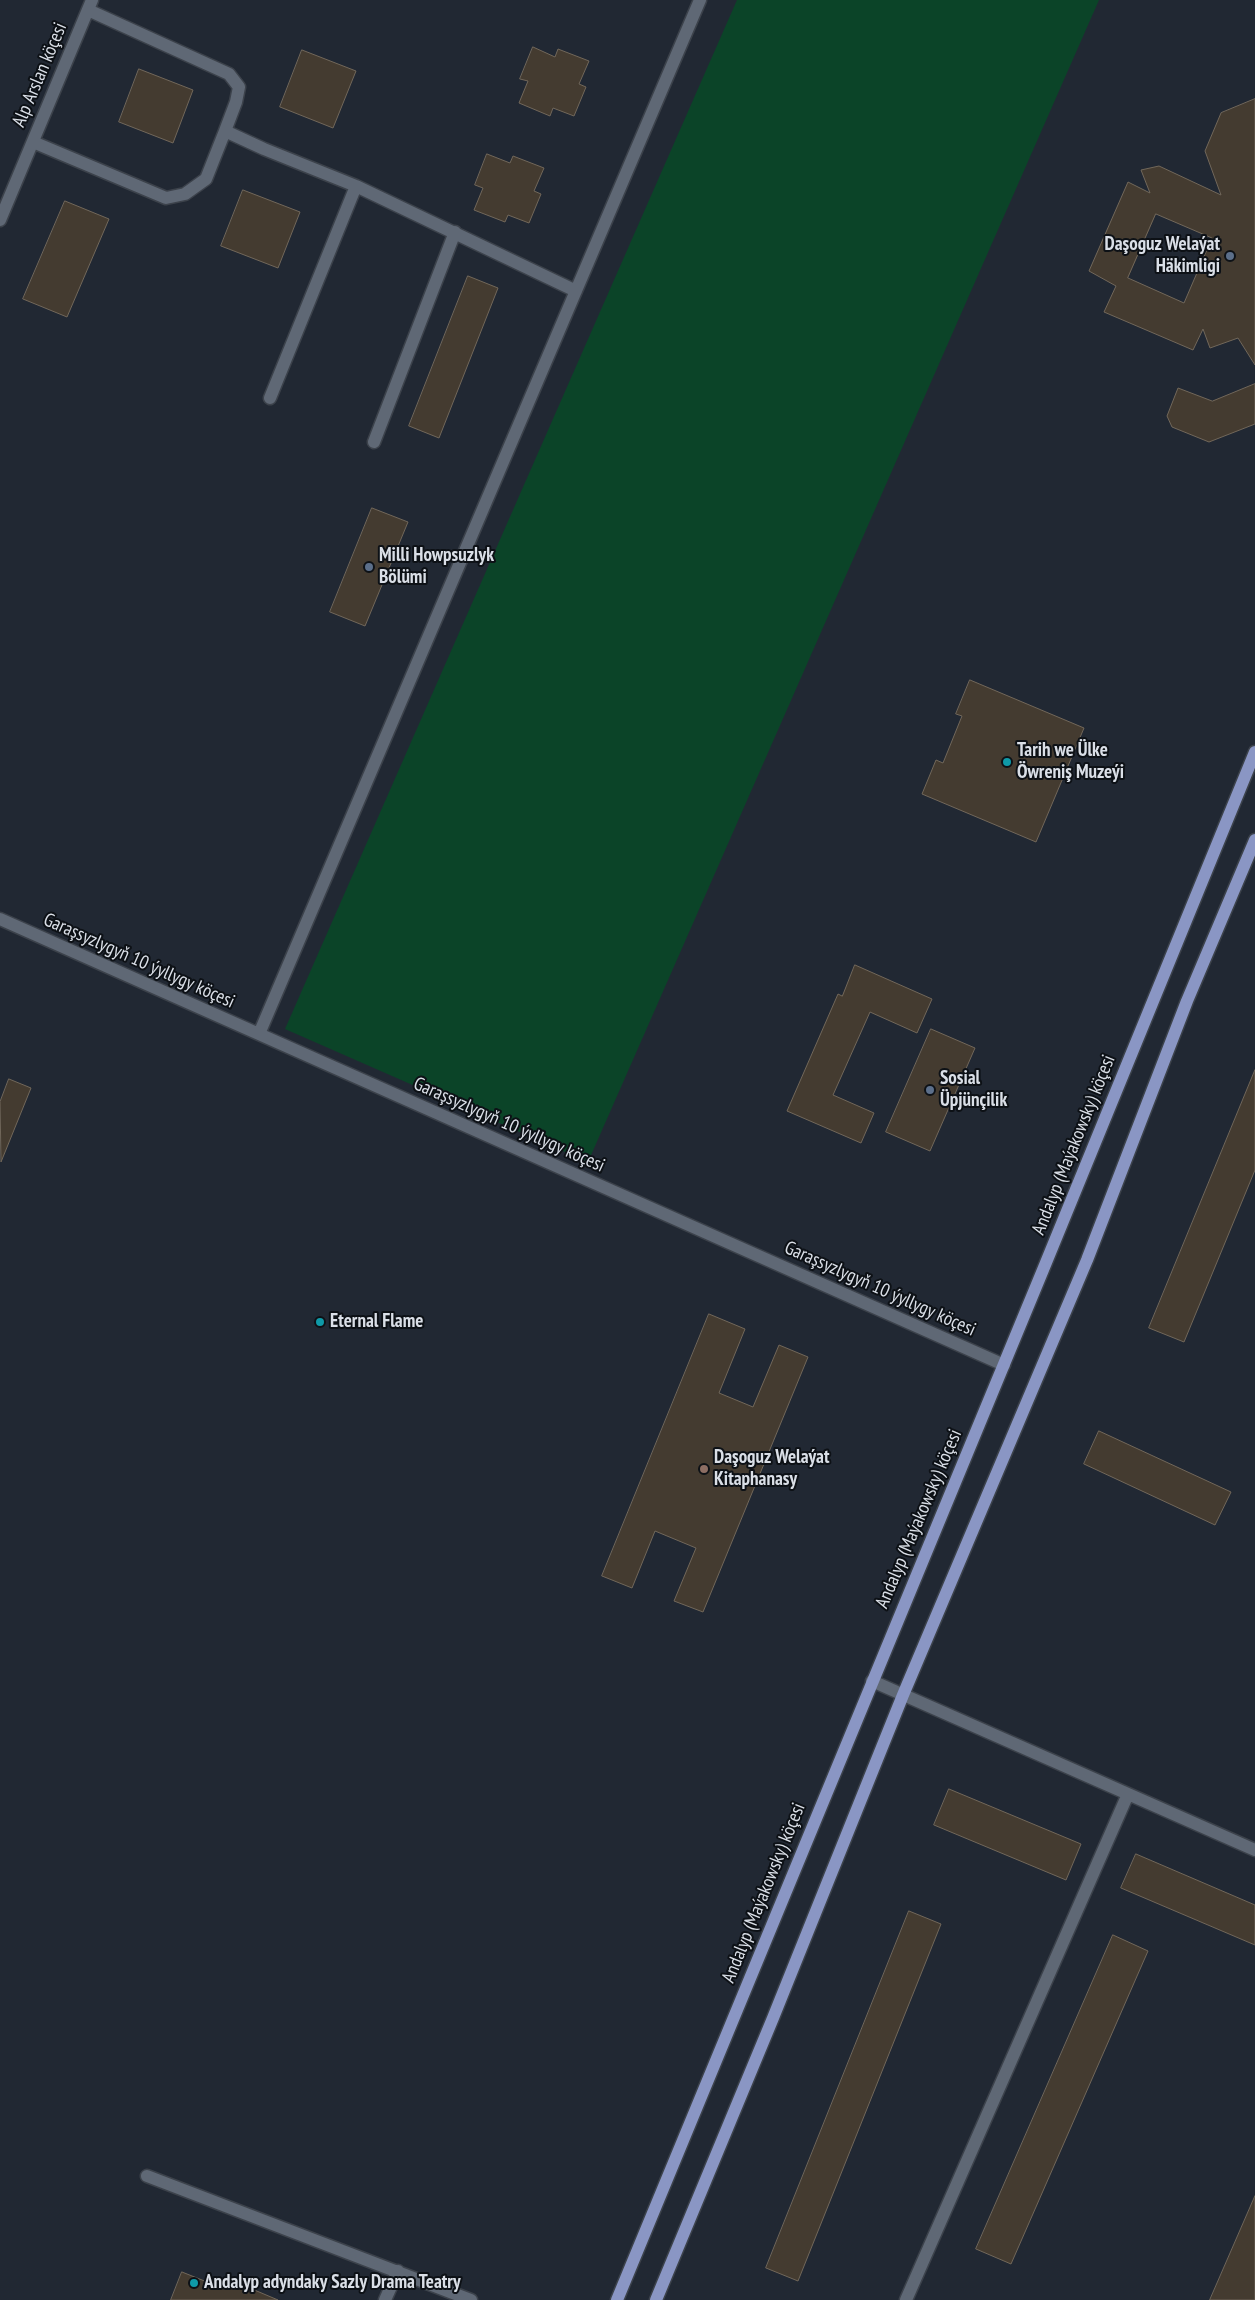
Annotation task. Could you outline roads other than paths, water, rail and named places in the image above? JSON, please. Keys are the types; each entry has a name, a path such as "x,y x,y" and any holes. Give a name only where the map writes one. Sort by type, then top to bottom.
{"main road":[{"name":"Andalyp (Maýakowsky) köçesi","path":"617,2300 1004,1365 1255,752"},
{"path":"656,2300 773,2018 903,1695 1087,1260 1188,1001 1255,840"}],"street":[{"path":"259,1034 700,0"},
{"path":"33,142 166,198 186,194 206,179 236,102 239,87 229,74 90,5"},
{"name":"Alp Arslan köçesi","path":"0,220 90,5"},
{"path":"225,131 356,186 576,291"},
{"path":"270,398 356,186"},
{"path":"374,442 455,232"},
{"name":"Garaşsyzlygyň 10 ýyllygy köçesi","path":"0,919 1004,1365"},
{"path":"872,1681 1255,1850"},
{"path":"906,2300 1128,1794"},
{"path":"147,2176 471,2300"},
{"path":"385,2300 398,2271"}],"place":[{"name":"Daşoguz Welaýat Häkimligi","path":"1230,256"},
{"name":"Milli Howpsuzlyk Bölümi","path":"369,567"},
{"name":"Tarih we Ülke Öwreniş Muzeýi","path":"1007,762"},
{"name":"Sosial Üpjünçilik","path":"930,1090"},
{"name":"Eternal Flame","path":"320,1322"},
{"name":"Daşoguz Welaýat Kitaphanasy","path":"704,1469"},
{"name":"Andalyp adyndaky Sazly Drama Teatry","path":"194,2283"}]}
